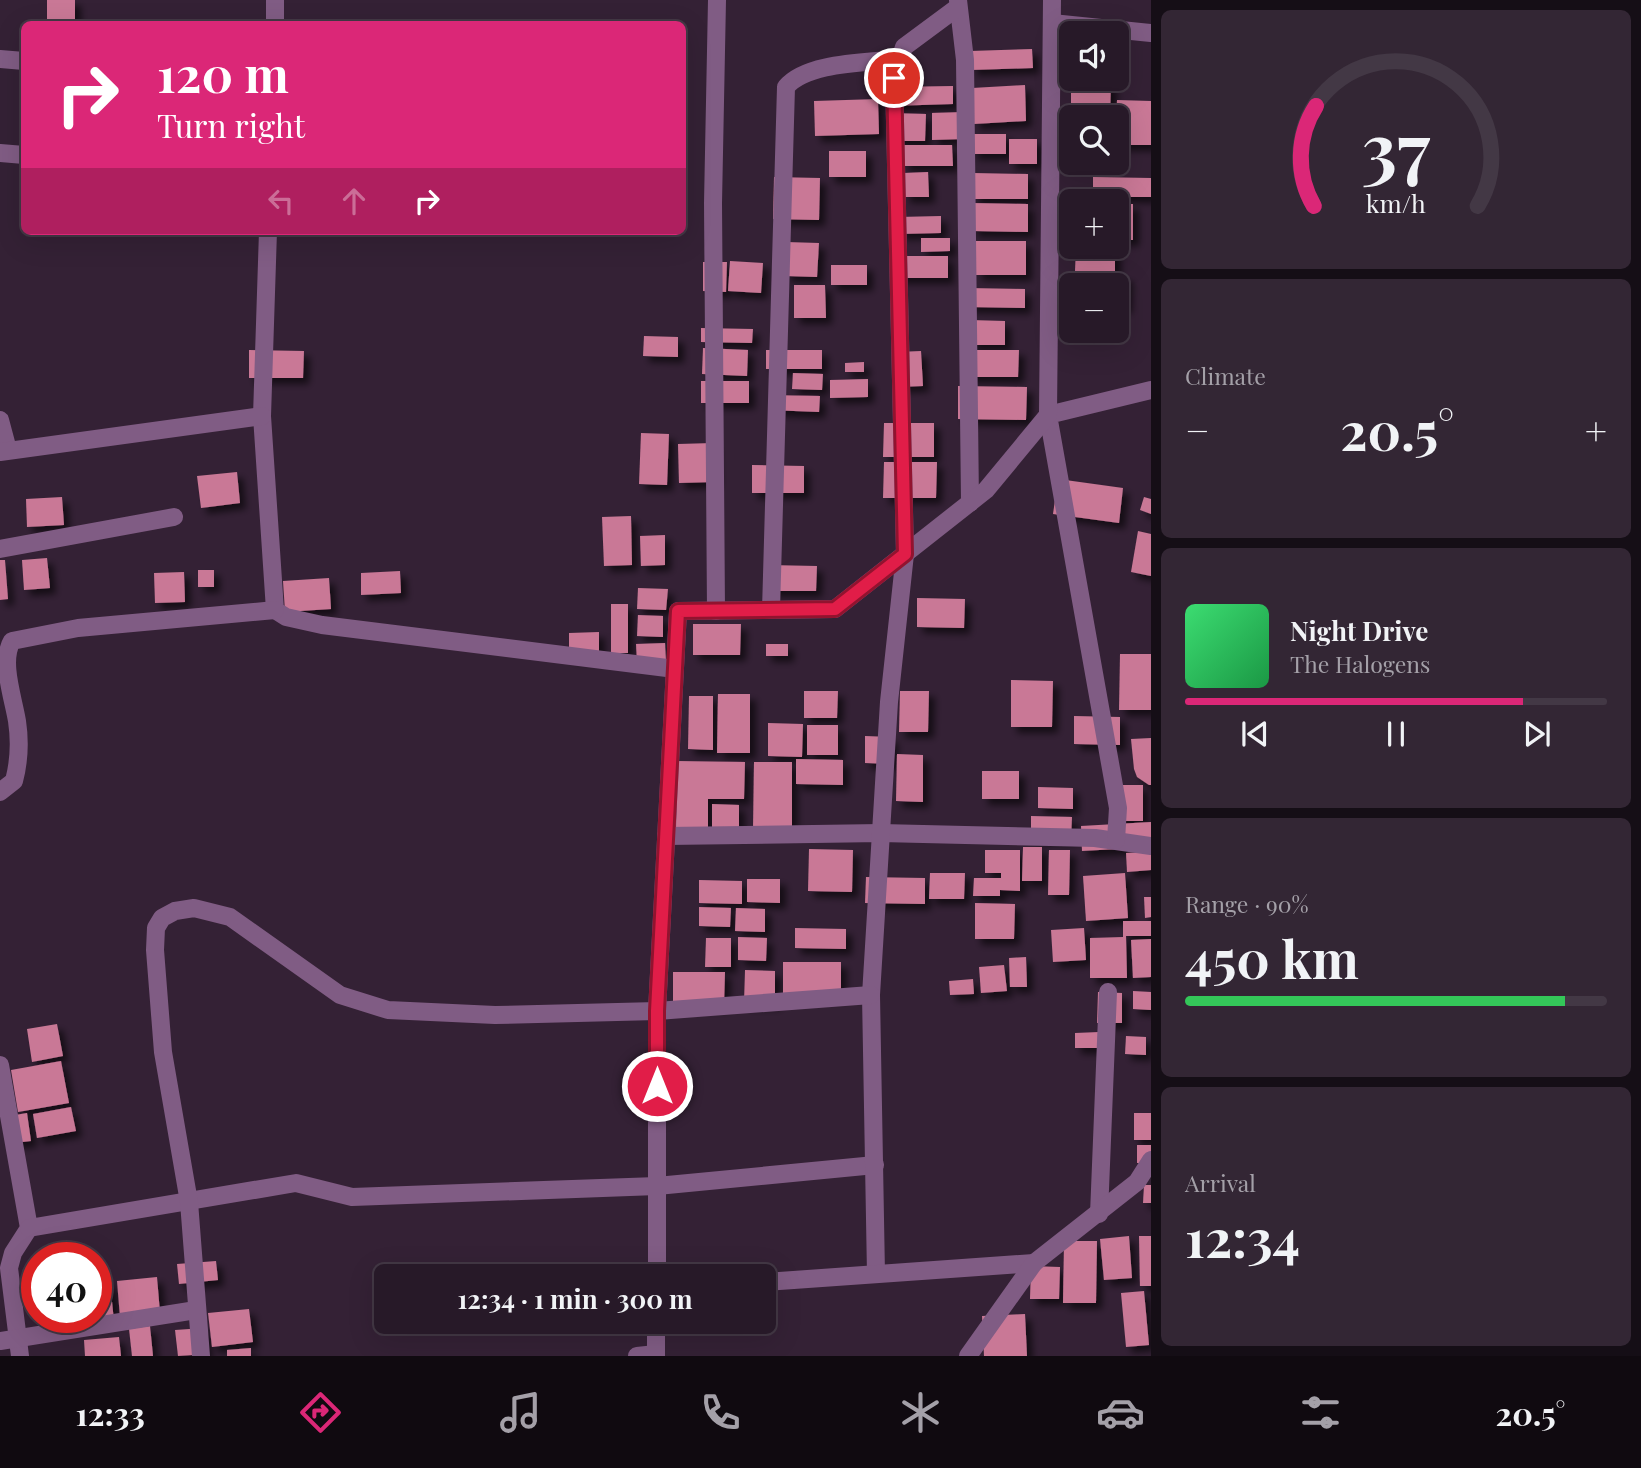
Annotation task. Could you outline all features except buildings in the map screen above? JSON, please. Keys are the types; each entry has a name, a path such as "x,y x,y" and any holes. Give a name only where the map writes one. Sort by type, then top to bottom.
{"street":[{"path":"275,0 275,21"},
{"path":"716,611 713,203 717,0"},
{"path":"1052,0 1048,415 1118,808 1116,839"},
{"path":"876,1274 871,995 889,702 905,554 894,78 898,59 915,36 958,3"},
{"path":"958,3 965,61 970,503"},
{"path":"1052,23 1151,33"},
{"path":"0,59 21,61"},
{"path":"771,610 786,87 795,77 809,71 898,59"},
{"path":"0,153 21,155"},
{"path":"268,235 262,416 275,610"},
{"path":"657,1264 657,1011 678,611 835,609 986,490 1048,415 1151,390"},
{"path":"0,420 4,451 262,416"},
{"path":"0,549 174,517"},
{"path":"0,792 13,781 19,751 17,722 1,664 6,648 12,641 51,633 275,610 286,617 322,625 675,669"},
{"path":"666,836 881,833 1116,839 1151,846"},
{"path":"201,1356 190,1202 163,1052 155,950 156,928 162,918 175,911 194,908 230,917 340,995 378,1008 495,1015 657,1011 871,995"},
{"path":"1099,1214 1108,992"},
{"path":"0,1065 29,1228 13,1253 9,1268 12,1345 197,1310"},
{"path":"968,1356 1034,1263 1137,1182 1151,1160"},
{"path":"29,1228 296,1183 352,1197 657,1186 875,1165"},
{"path":"776,1281 1034,1263"},
{"path":"637,1356 656,1355 656,1334"}],"route":[{"path":"657,1086 657,1011 678,611 835,609 905,554 894,78"}]}
